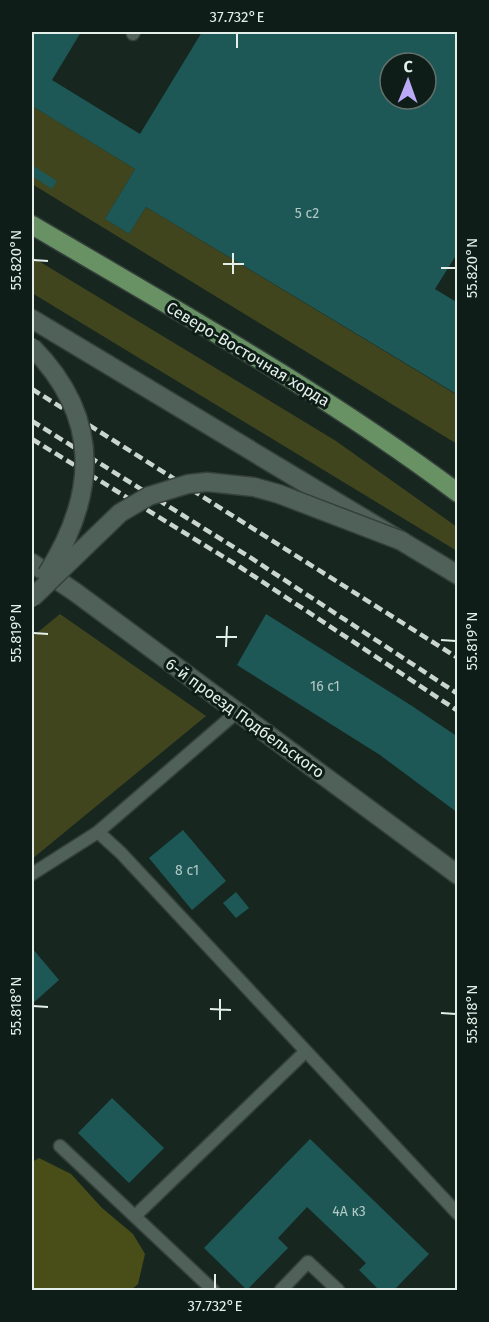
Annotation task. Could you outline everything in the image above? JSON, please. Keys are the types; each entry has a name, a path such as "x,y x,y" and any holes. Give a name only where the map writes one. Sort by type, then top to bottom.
{"main road":[{"name":"Северо-Восточная хорда","path":"32,225 316,393 404,452 458,493"}],"street":[{"path":"32,319 458,575"},
{"path":"32,346 61,381 78,420 86,457 82,492 71,527 53,564 32,598 120,513 149,496 188,484 207,482 254,487 279,494 402,541"},
{"name":"6-й проезд Подбельского","path":"32,563 75,592 458,875"}],"lane":[{"path":"32,874 98,832 237,712"},
{"path":"98,832 458,1214"},
{"path":"135,1216 305,1052"},
{"path":"60,1146 213,1290"},
{"path":"281,1290 308,1262 338,1290"}],"green space":[{"path":"32,106 135,169 105,219 129,234 146,207 457,395 457,444 32,184"},
{"path":"32,257 336,441 457,527 457,551 32,293"},
{"path":"60,614 206,716 32,859 32,637"},
{"path":"39,1158 71,1174 102,1208 133,1234 145,1254 138,1284 131,1290 32,1290 32,1162"}],"building":[{"path":"32,32 81,32 52,80 140,134 202,32 458,32 458,252 435,289 458,303 458,395 146,207 129,234 105,219 135,169 32,106"},
{"path":"32,165 57,181 52,189 32,176"},
{"path":"266,614 458,737 458,813 380,755 237,665"},
{"path":"183,830 226,881 192,910 149,858"},
{"path":"236,892 249,908 236,918 223,903"},
{"path":"32,948 59,980 32,1004"},
{"path":"112,1098 164,1148 129,1183 78,1133"},
{"path":"310,1139 429,1254 394,1290 379,1290 359,1270 366,1263 307,1207 278,1238 288,1248 247,1290 204,1248"}],"railway":[{"path":"32,389 458,658"},
{"path":"32,421 248,556 458,694"},
{"path":"32,439 240,567 458,711"}]}
